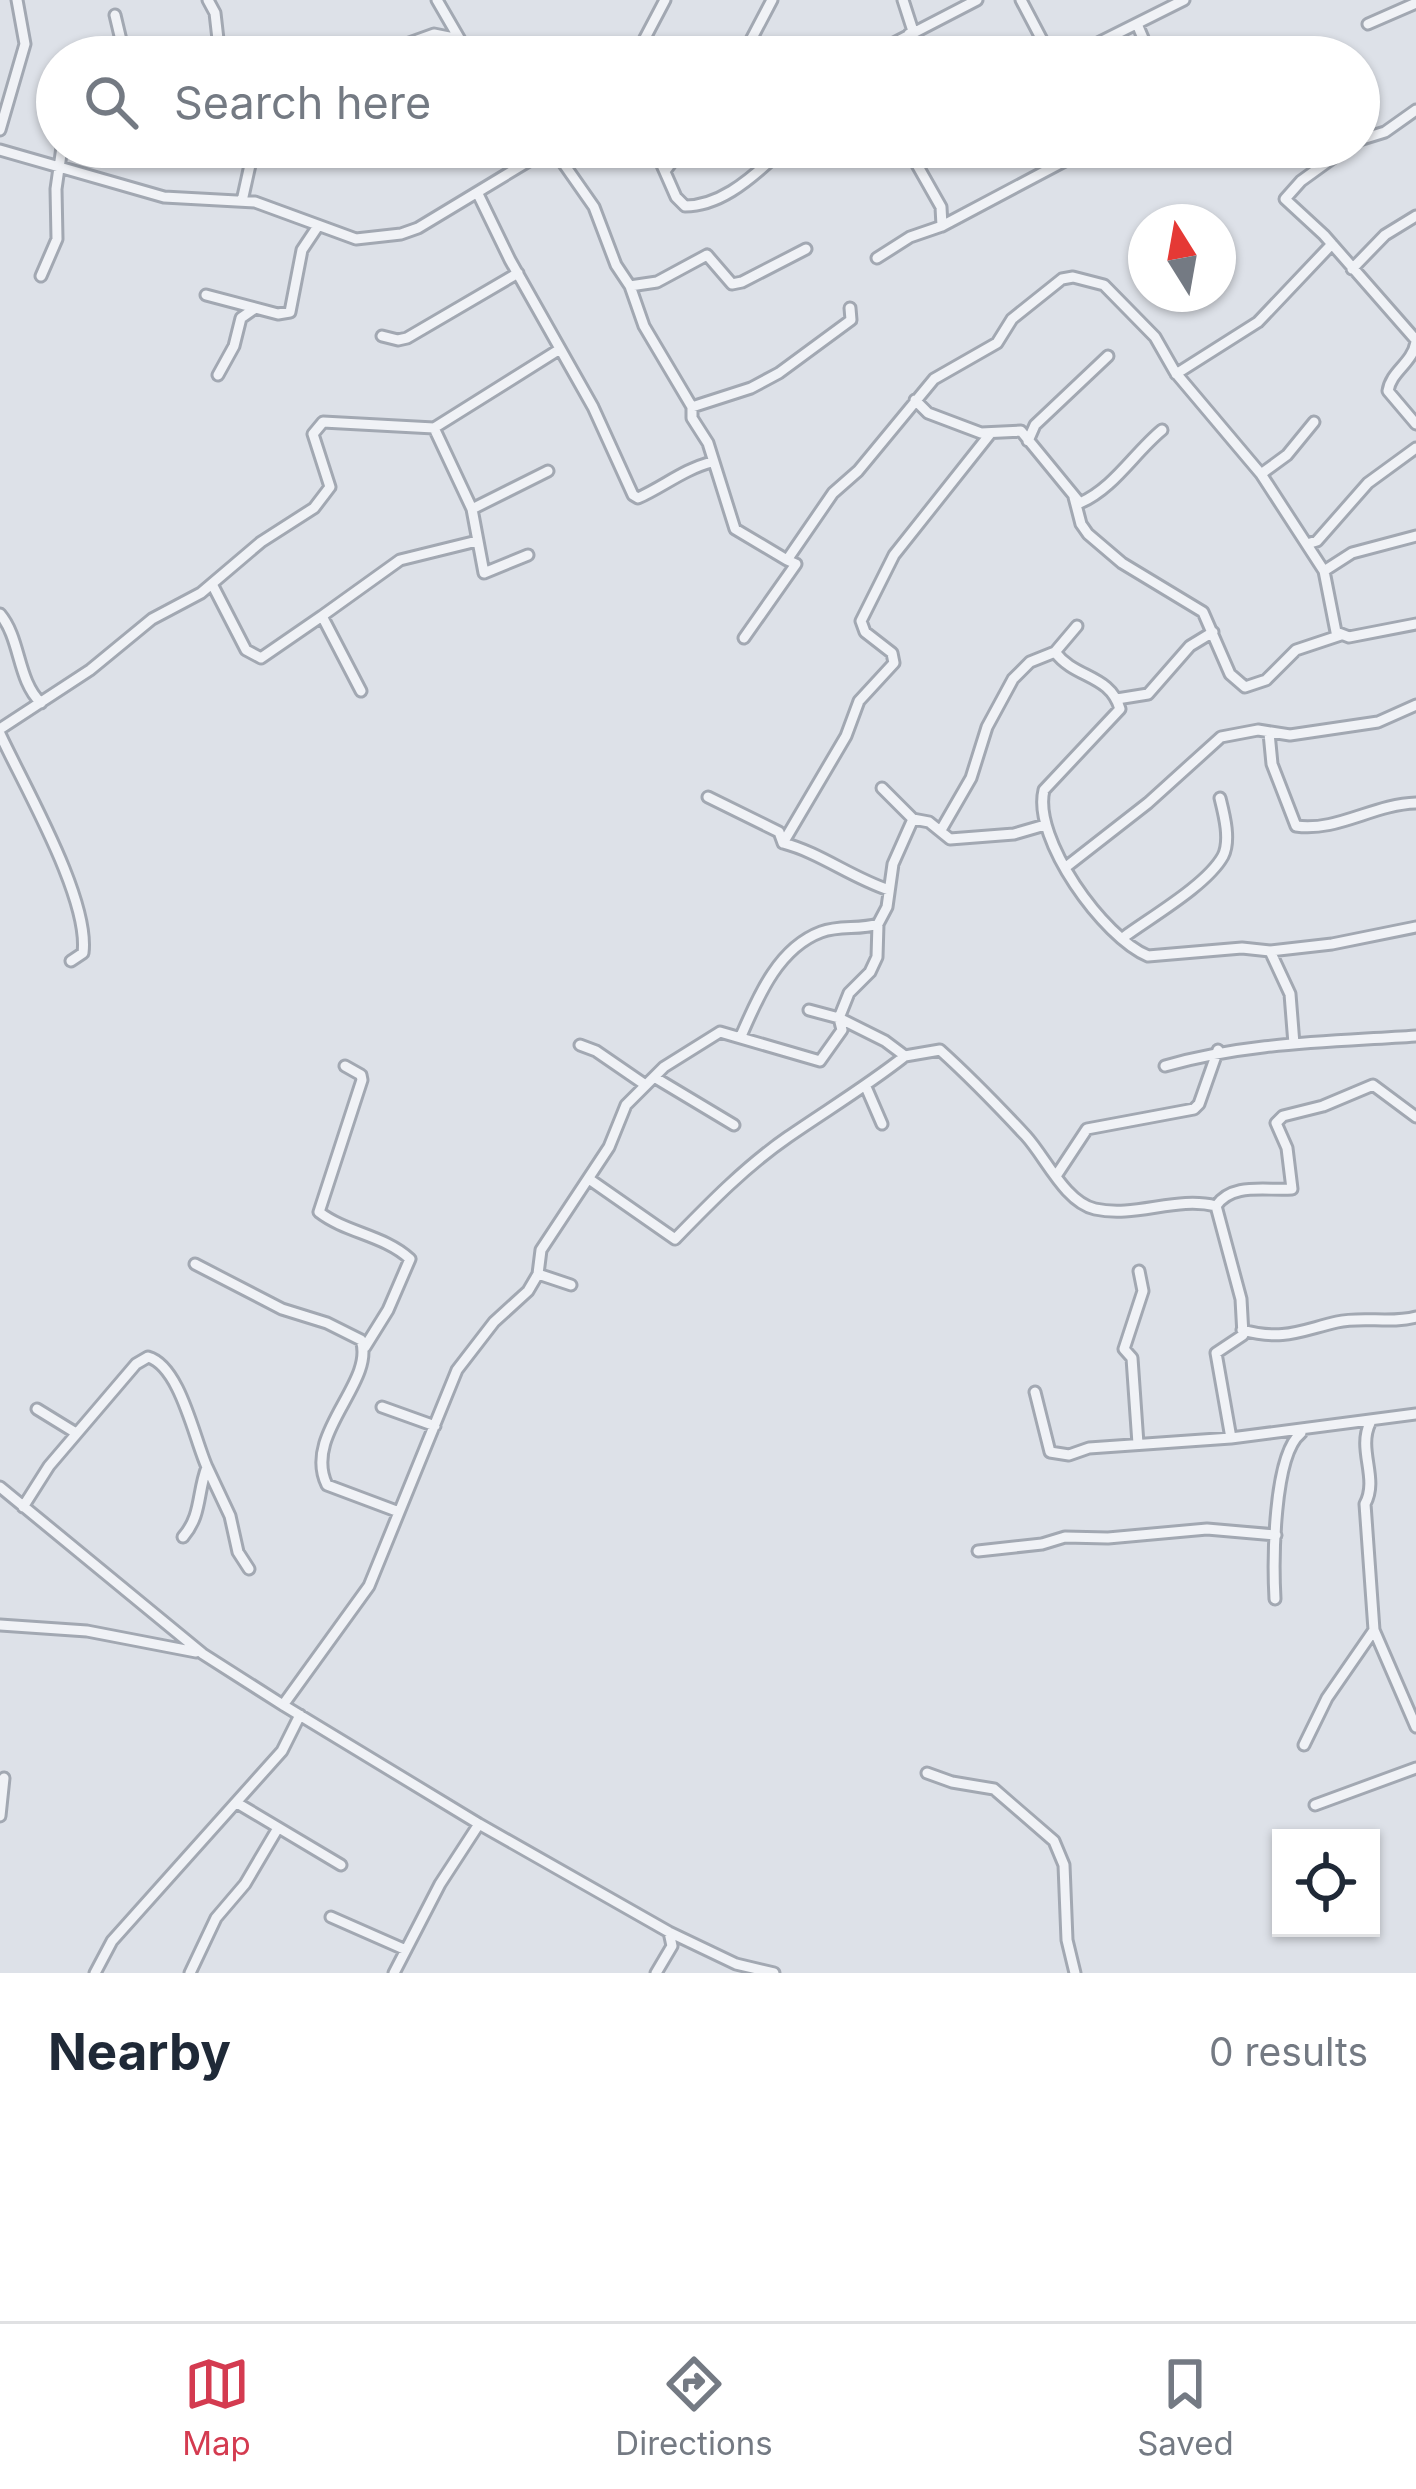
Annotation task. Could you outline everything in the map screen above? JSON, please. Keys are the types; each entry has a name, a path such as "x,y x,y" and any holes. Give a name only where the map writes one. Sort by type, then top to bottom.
{"street":[{"path":"0,130 25,44 17,0"},
{"path":"208,0 217,36"},
{"path":"437,0 457,36"},
{"path":"645,36 665,0"},
{"path":"753,36 772,0"},
{"path":"903,0 911,36"},
{"path":"904,36 977,0"},
{"path":"1021,0 1040,36"},
{"path":"1113,36 1184,0"},
{"path":"1368,24 1416,2"},
{"path":"115,15 120,36"},
{"path":"1137,24 1142,36"},
{"path":"1380,133 1416,110"},
{"path":"1,152 36,162"},
{"path":"41,276 56,239 59,168 164,197 242,201 280,209 356,239 401,234 478,194 513,168"},
{"path":"242,201 249,168"},
{"path":"567,168 594,207 644,326 692,407 692,418 708,442 735,529 796,564 743,638"},
{"path":"664,168 685,206 702,206 762,168"},
{"path":"919,168 941,207 942,226"},
{"path":"877,258 1051,168"},
{"path":"1319,168 1285,199 1414,335 1412,358 1390,380 1388,391 1416,424"},
{"path":"478,194 593,407 633,495 646,495 712,462"},
{"path":"1352,269 1385,235 1416,216"},
{"path":"206,296 278,314 290,312 302,250 318,226"},
{"path":"1176,374 1258,322 1332,244"},
{"path":"630,286 657,282 706,255 733,284 806,249"},
{"path":"382,336 407,338 518,273"},
{"path":"788,560 833,493 858,471 934,379 997,343 1012,319 1042,292 1073,277 1104,284 1155,337 1176,374 1261,474 1324,571 1336,632 1349,638 1416,624"},
{"path":"692,407 751,388 779,373 851,320 850,308"},
{"path":"218,375 234,346 241,318 254,309"},
{"path":"71,962 84,948 77,908 0,731 90,670 152,619 212,584 323,498 330,488 313,434 323,422 434,428 560,349"},
{"path":"915,400 928,413 990,434 1026,434 1108,356"},
{"path":"1261,474 1287,455 1314,422"},
{"path":"434,428 472,509 484,573 528,555"},
{"path":"1026,434 1080,502 1094,500 1162,430"},
{"path":"783,843 846,736 860,701 894,663 887,647 865,632 861,621 894,555 990,434"},
{"path":"1306,544 1317,542 1368,483 1416,448"},
{"path":"472,509 548,471"},
{"path":"1074,497 1088,534 1122,562 1202,612 1230,674 1245,687 1266,680 1296,650 1341,635"},
{"path":"1324,571 1352,553 1416,536"},
{"path":"212,584 246,650 261,658 400,560 477,541"},
{"path":"0,614 8,624 29,688 41,703"},
{"path":"322,616 361,691"},
{"path":"941,830 971,778 987,727 1013,679 1030,662 1055,652 1077,626"},
{"path":"1117,699 1148,694 1190,646 1213,632"},
{"path":"1055,652 1070,670 1098,680 1117,699 1117,716 1044,790 1045,825 1088,904 1134,950 1148,956 1242,948 1270,951 1416,927"},
{"path":"1066,867 1221,737 1258,730 1291,735 1378,722 1416,705"},
{"path":"1269,733 1272,764 1296,826 1311,828 1396,803 1416,803"},
{"path":"882,788 913,819 929,822 950,839 1014,834 1045,825"},
{"path":"708,796 779,832 783,843"},
{"path":"1124,937 1201,880 1223,856 1226,841 1220,798"},
{"path":"283,1705 369,1586 458,1370 472,1347 528,1291 538,1274 541,1250 589,1179 626,1105 649,1080 720,1032 820,1061 842,1030 839,1018 849,993 870,972 877,957 878,924 887,907 893,864 913,819"},
{"path":"783,843 816,852 858,880 889,890"},
{"path":"741,1036 757,999 792,947 822,932 878,924"},
{"path":"1270,951 1290,994 1294,1044"},
{"path":"809,1010 839,1018 905,1056"},
{"path":"1165,1066 1218,1050 1416,1036"},
{"path":"580,1046 734,1125"},
{"path":"589,1179 675,1239 784,1139 905,1056 940,1050 975,1081 1083,1205 1136,1211 1174,1203 1216,1206"},
{"path":"1056,1176 1087,1129 1194,1109 1218,1050"},
{"path":"345,1066 362,1080 319,1212 410,1258 328,1431 322,1475 337,1490 399,1512"},
{"path":"1216,1206 1226,1192 1292,1189 1287,1148 1276,1123 1282,1116 1323,1106 1373,1084 1416,1117"},
{"path":"866,1087 882,1124"},
{"path":"1216,1206 1240,1299 1239,1340 1216,1353 1231,1438"},
{"path":"195,1264 282,1309 352,1334 365,1347"},
{"path":"1138,1444 1132,1358 1124,1349 1143,1291 1139,1271"},
{"path":"538,1274 571,1285"},
{"path":"1242,1330 1272,1337 1324,1329 1337,1322 1416,1316"},
{"path":"23,1507 76,1433 136,1364 148,1357 158,1360 174,1379 230,1516 238,1552 249,1569"},
{"path":"1035,1392 1050,1452 1069,1455 1089,1448 1231,1438 1416,1414"},
{"path":"382,1407 435,1426"},
{"path":"37,1409 76,1433"},
{"path":"1370,1423 1365,1440 1373,1490 1365,1504 1374,1630 1416,1727"},
{"path":"1275,1599 1276,1535 1287,1449 1306,1430"},
{"path":"183,1537 198,1514 198,1489 207,1467"},
{"path":"0,1487 203,1654 283,1705 669,1932 736,1964 774,1973"},
{"path":"978,1551 1065,1537 1207,1529 1276,1535"},
{"path":"0,1625 88,1631 203,1654"},
{"path":"1304,1745 1328,1698 1374,1630"},
{"path":"95,1973 112,1941 281,1751 300,1715"},
{"path":"1316,1805 1416,1768"},
{"path":"927,1773 952,1783 994,1789 1054,1841 1064,1864 1066,1940 1075,1973"},
{"path":"0,1816 4,1778"},
{"path":"237,1803 340,1865"},
{"path":"394,1973 440,1884 479,1824"},
{"path":"190,1973 215,1918 245,1884 278,1828"},
{"path":"331,1917 406,1950"},
{"path":"656,1973 672,1946 669,1932"}]}
